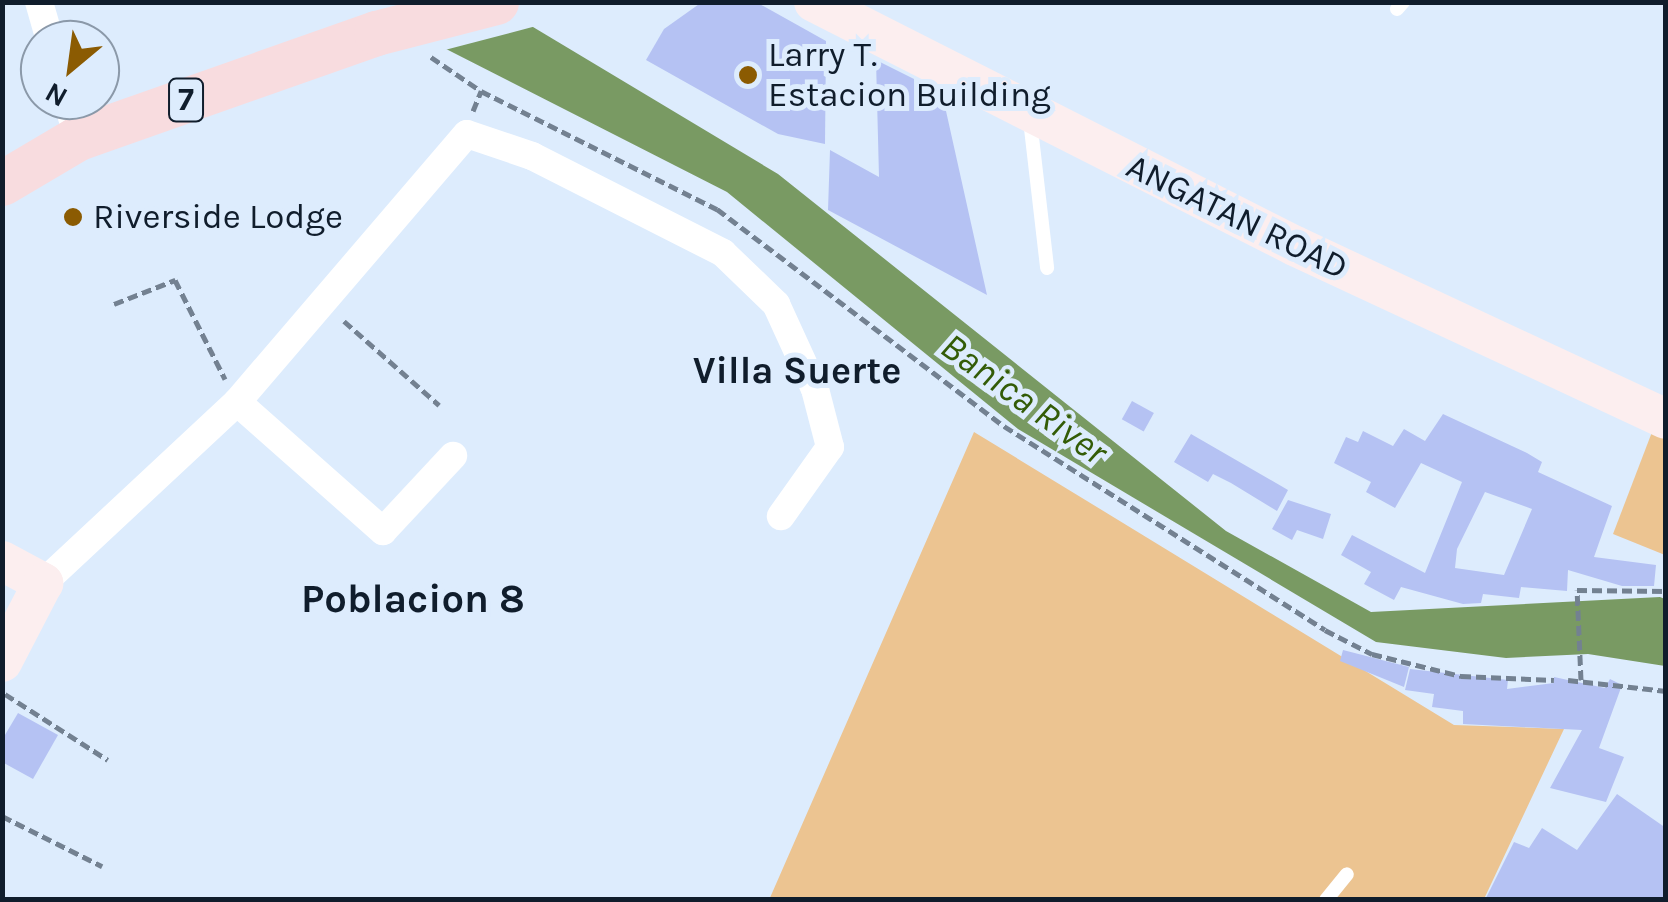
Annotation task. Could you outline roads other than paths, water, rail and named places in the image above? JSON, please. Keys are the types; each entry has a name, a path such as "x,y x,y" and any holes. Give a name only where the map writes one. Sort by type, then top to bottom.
{"main road":[{"name":"7","path":"120,106 496,2"},
{"name":"ANGATAN ROAD","path":"814,2 1029,114 1546,368 1666,419"},
{"name":"7","path":"2,182 72,120"},
{"path":"2,561 42,582 2,662"}],"street":[{"path":"42,582 237,402 467,134 532,156 723,253 776,304 815,388 830,447 781,516"},
{"path":"237,402 383,532 453,456"}],"lane":[{"path":"1029,114 1047,268"},
{"path":"1326,900 1347,874"}],"water":[{"name":"Banica River","path":"493,3 778,174 1226,531 1371,612 1660,597 1665,599 1665,666 1588,654 1506,658 1376,642 1018,429 727,192 395,23"}],"place":[{"name":"Larry T. Estacion Building","path":"748,75"},
{"name":"Riverside Lodge","path":"73,217"}],"district":[{"name":"Villa Suerte","path":"797,371"},
{"name":"Poblacion 8","path":"413,599"}]}
